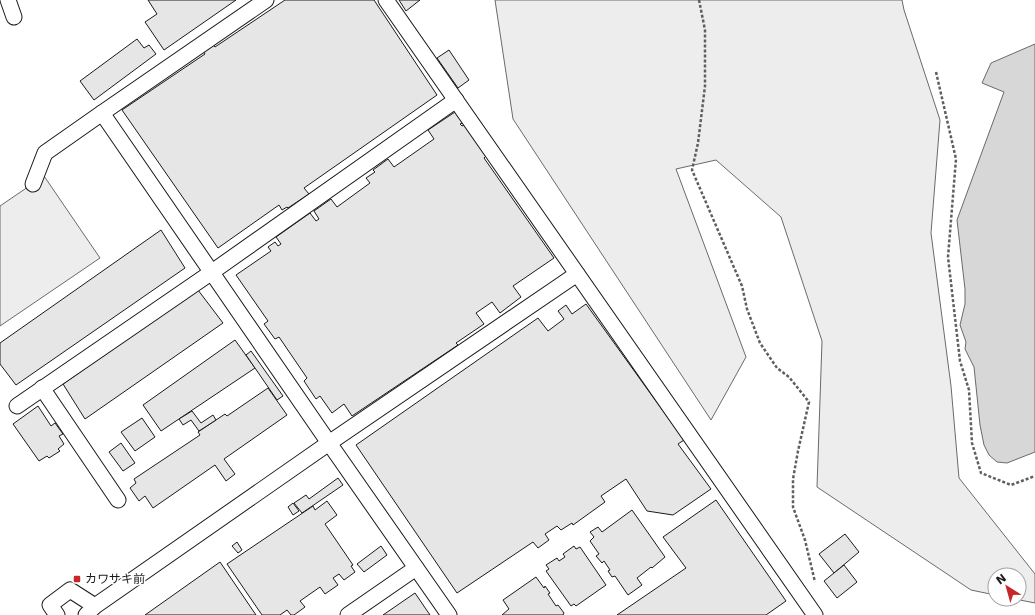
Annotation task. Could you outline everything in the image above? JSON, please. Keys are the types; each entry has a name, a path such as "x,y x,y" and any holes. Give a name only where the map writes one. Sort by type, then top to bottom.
{"street":[{"path":"8,0 14,17"},
{"path":"33,184 45,153 266,0"},
{"path":"386,0 577,274 809,613"},
{"path":"17,406 212,272 456,100"},
{"path":"102,113 449,615"},
{"path":"57,615 50,605 70,590 90,610 329,443 577,274"},
{"path":"42,388 118,500"},
{"path":"348,615 416,568"}],"path":[{"path":"699,0 705,30 705,86 698,143 692,170 742,286 747,309 760,343 777,368 789,377 809,402 793,479 793,507 805,540 816,582"},
{"path":"936,72 956,159 948,257 960,362 969,390 972,443 981,473 1010,485 1035,476"}],"shaded area":[{"path":"495,0 902,0 940,120 931,233 951,386 959,478 1035,574 1035,603 1027,601 1027,567 987,567 987,593 971,590 817,487 822,341 781,217 716,160 676,169 746,357 711,420 513,119"},
{"path":"1035,44 1035,452 1007,463 997,462 989,455 984,445 980,425 974,367 965,349 966,342 960,325 965,304 965,289 957,220 1004,92 982,83 991,63"},
{"path":"44,176 100,258 0,326 0,206"}],"building":[{"path":"148,0 236,0 164,50 145,22 157,14"},
{"path":"285,0 374,0 437,95 304,188 309,194 288,208 287,207 282,210 279,205 218,248 122,110 205,54 202,50 212,43 215,47"},
{"path":"399,0 420,0 406,11"},
{"path":"137,39 144,48 149,45 156,54 94,100 80,81"},
{"path":"449,50 469,80 458,88 437,58"},
{"path":"455,112 463,123 460,124 462,126 464,125 486,156 484,158 554,258 513,286 521,297 500,313 492,302 476,313 484,324 456,343 458,345 352,416 344,404 332,413 320,396 316,399 304,381 307,378 279,337 275,339 264,324 268,321 236,275 271,251 268,247 275,242 278,246 281,244 276,237 310,213 316,221 319,219 314,211 331,199 337,207 370,183 366,178 375,172 373,170 388,159 394,167 434,139 428,130"},
{"path":"161,230 185,268 16,385 0,364 0,343"},
{"path":"198,290 223,323 85,419 63,384"},
{"path":"586,304 684,440 678,444 711,489 673,515 647,511 626,479 601,496 605,502 573,525 572,523 561,530 557,526 545,534 549,540 538,548 533,542 457,593 356,445 538,318 548,331 564,319 558,311 566,305 572,314"},
{"path":"235,340 255,368 161,431 143,405"},
{"path":"251,351 283,396 277,400 246,355"},
{"path":"268,388 287,415 224,459 235,474 226,481 215,465 153,508 145,496 139,501 130,488 136,483 134,479 200,435 198,432 225,414 227,416"},
{"path":"38,406 51,426 55,423 63,434 59,436 64,444 58,449 60,451 49,458 47,456 39,461 13,424"},
{"path":"192,411 201,423 213,415 216,420 199,431 191,420 183,425 179,419"},
{"path":"142,418 155,437 135,451 121,432"},
{"path":"121,443 135,463 123,471 109,452"},
{"path":"338,478 343,485 302,513 294,503 306,495 309,499"},
{"path":"716,500 786,601 766,615 617,615 686,568 663,537"},
{"path":"327,501 337,515 325,524 353,565 351,566 355,572 344,580 339,574 333,578 338,585 325,594 320,587 300,601 305,607 294,615 291,615 287,610 280,615 262,615 227,564 313,506 315,510"},
{"path":"293,503 299,511 293,515 288,507"},
{"path":"632,510 665,557 637,578 642,585 628,595 615,576 612,577 608,571 610,570 604,561 602,563 596,556 599,554 590,541 594,537 590,532 598,527 602,532"},
{"path":"845,534 859,552 834,573 819,554"},
{"path":"237,542 242,550 238,553 232,546"},
{"path":"381,546 387,555 364,572 357,564"},
{"path":"574,546 576,549 580,547 606,585 576,606 574,604 571,606 546,571 549,569 546,565 557,558 559,561 565,557 563,554"},
{"path":"220,562 256,615 145,615"},
{"path":"844,565 857,582 837,598 824,581"},
{"path":"536,577 544,588 545,586 550,593 548,594 556,606 558,605 564,613 563,615 502,615 509,609 503,600"},
{"path":"415,593 430,615 383,615"}],"place":[{"name":"カワサキ前","path":"77,579"}]}
